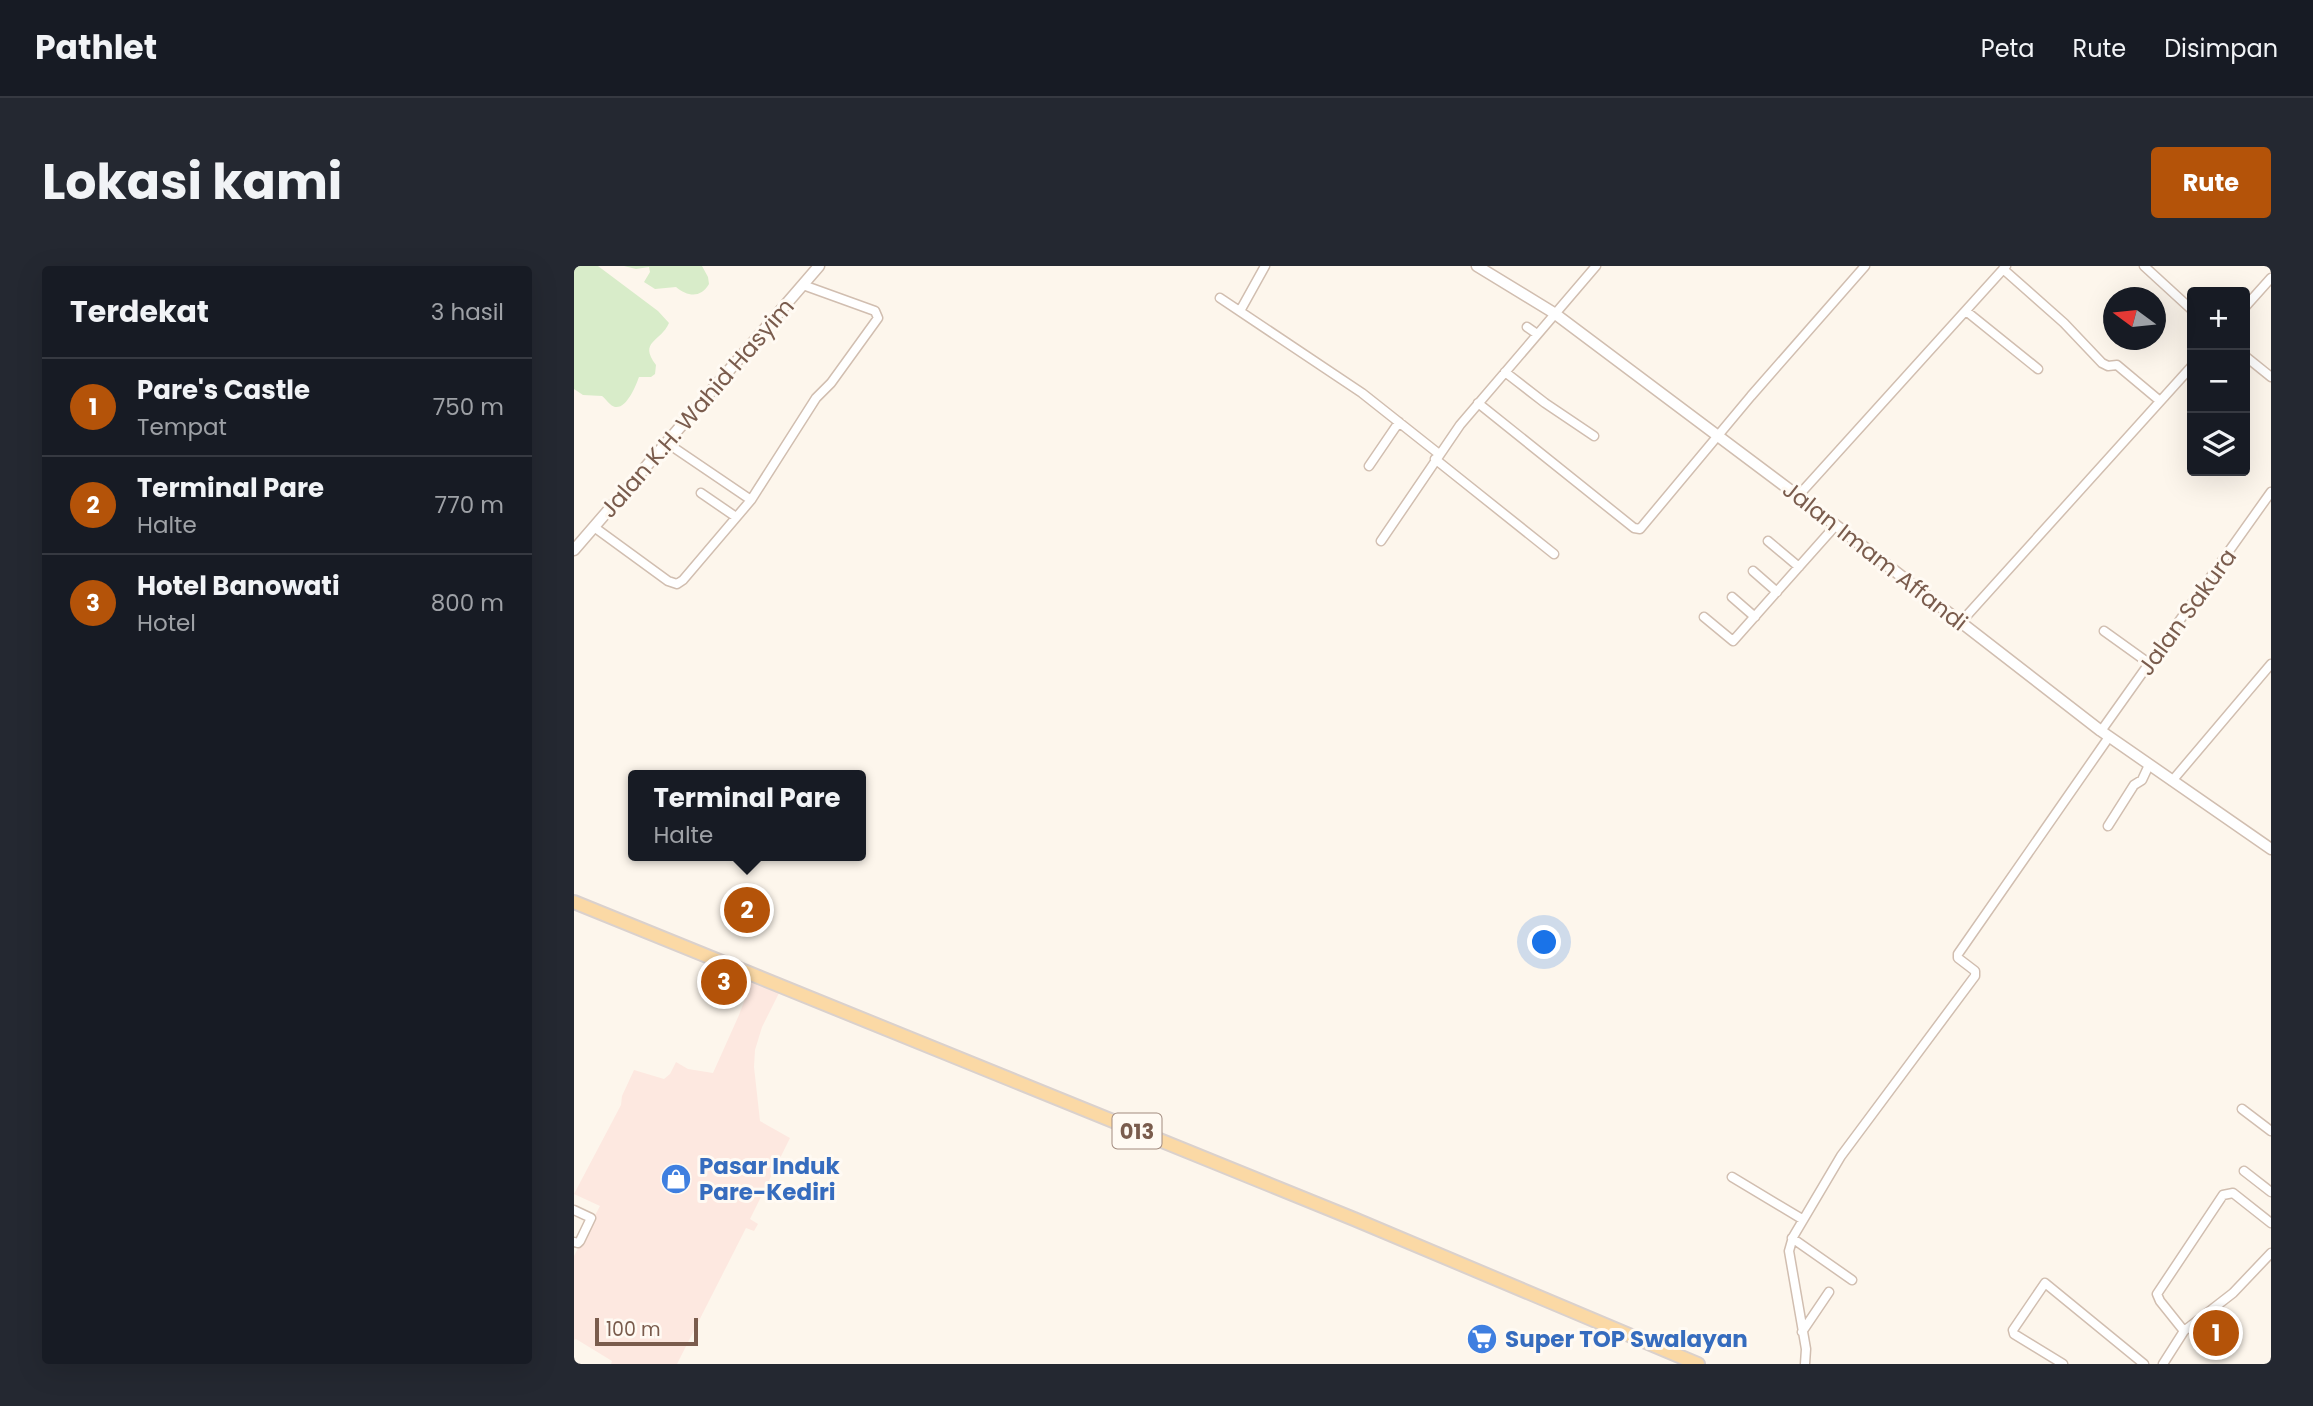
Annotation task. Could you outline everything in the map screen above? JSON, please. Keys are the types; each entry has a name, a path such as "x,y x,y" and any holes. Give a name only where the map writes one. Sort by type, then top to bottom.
{"main road":[{"name":"013","path":"574,902 1354,1219 1698,1364"}],"street":[{"name":"Jalan K.H. Wahid Hasyim","path":"574,550 819,266"},
{"path":"1240,311 1265,266"},
{"name":"Jalan Imam Affandi","path":"1477,266 1554,313 1836,525 2105,734 2271,849"},
{"path":"1381,541 1437,457 1478,403 1596,266"},
{"path":"1478,403 1638,529 1643,527 1751,396 1865,266"},
{"path":"2144,266 2187,305"},
{"path":"1798,496 2005,268 2102,363 2119,366 2160,401"},
{"path":"2250,301 2271,278"},
{"path":"594,527 668,581 677,584 683,580 751,500 816,398 831,383 878,318 874,311 803,285"},
{"path":"1220,298 1362,393 1554,554"},
{"path":"1966,312 2038,369"},
{"path":"1527,327 1537,334"},
{"path":"2250,360 2271,377"},
{"path":"1961,622 2187,371"},
{"path":"1505,372 1594,436"},
{"path":"1369,466 1399,422"},
{"path":"667,443 751,500"},
{"name":"Jalan Sakura","path":"1802,1219 1863,1124 1975,976 1975,971 1958,958 1958,954 2150,664 2271,492"},
{"path":"701,493 736,517"},
{"path":"1704,617 1733,641 1836,525"},
{"path":"1768,541 1798,567"},
{"path":"1753,571 1777,592"},
{"path":"1732,597 1755,617"},
{"path":"2104,631 2150,664"},
{"path":"2172,781 2271,664"},
{"path":"2108,826 2134,785 2142,780 2149,765"},
{"path":"2242,1109 2271,1131"},
{"path":"2244,1171 2271,1192"},
{"path":"1732,1177 1802,1219 1789,1251 1805,1364"},
{"path":"2184,1331 2157,1294 2223,1195 2233,1193 2271,1223"},
{"path":"574,1210 591,1218 580,1241 574,1242"},
{"path":"1793,1238 1852,1280"},
{"path":"2163,1364 2184,1331 2234,1293 2271,1253"},
{"path":"2063,1364 2014,1334 2013,1330 2045,1283 2144,1364"},
{"path":"1802,1332 1829,1292"}],"shaded area":[{"name":"Pasar Induk Pare-Kediri","path":"754,975 782,987 762,1027 755,1050 754,1067 760,1121 790,1138 750,1219 758,1224 754,1231 746,1228 677,1364 611,1364 612,1361 574,1340 574,1256 600,1206 574,1194 621,1105 622,1096 634,1070 664,1079 676,1062 688,1069 713,1073"}],"green space":[{"path":"574,266 598,266 658,311 669,323 650,346 649,351 656,365 655,374 651,377 639,377 630,396 619,407 613,406 602,396 583,395 574,389"},
{"path":"624,266 702,266 709,284 698,294 685,293 676,287 655,289 644,282 650,272 649,267 636,269"}],"place":[{"name":"Terminal Pare","path":"747,910"},
{"name":"Hotel Banowati","path":"724,982"},
{"name":"Pasar Induk Pare-Kediri","path":"676,1179"},
{"name":"Pare's Castle","path":"2216,1333"},
{"name":"Super TOP Swalayan","path":"1482,1339"}]}
